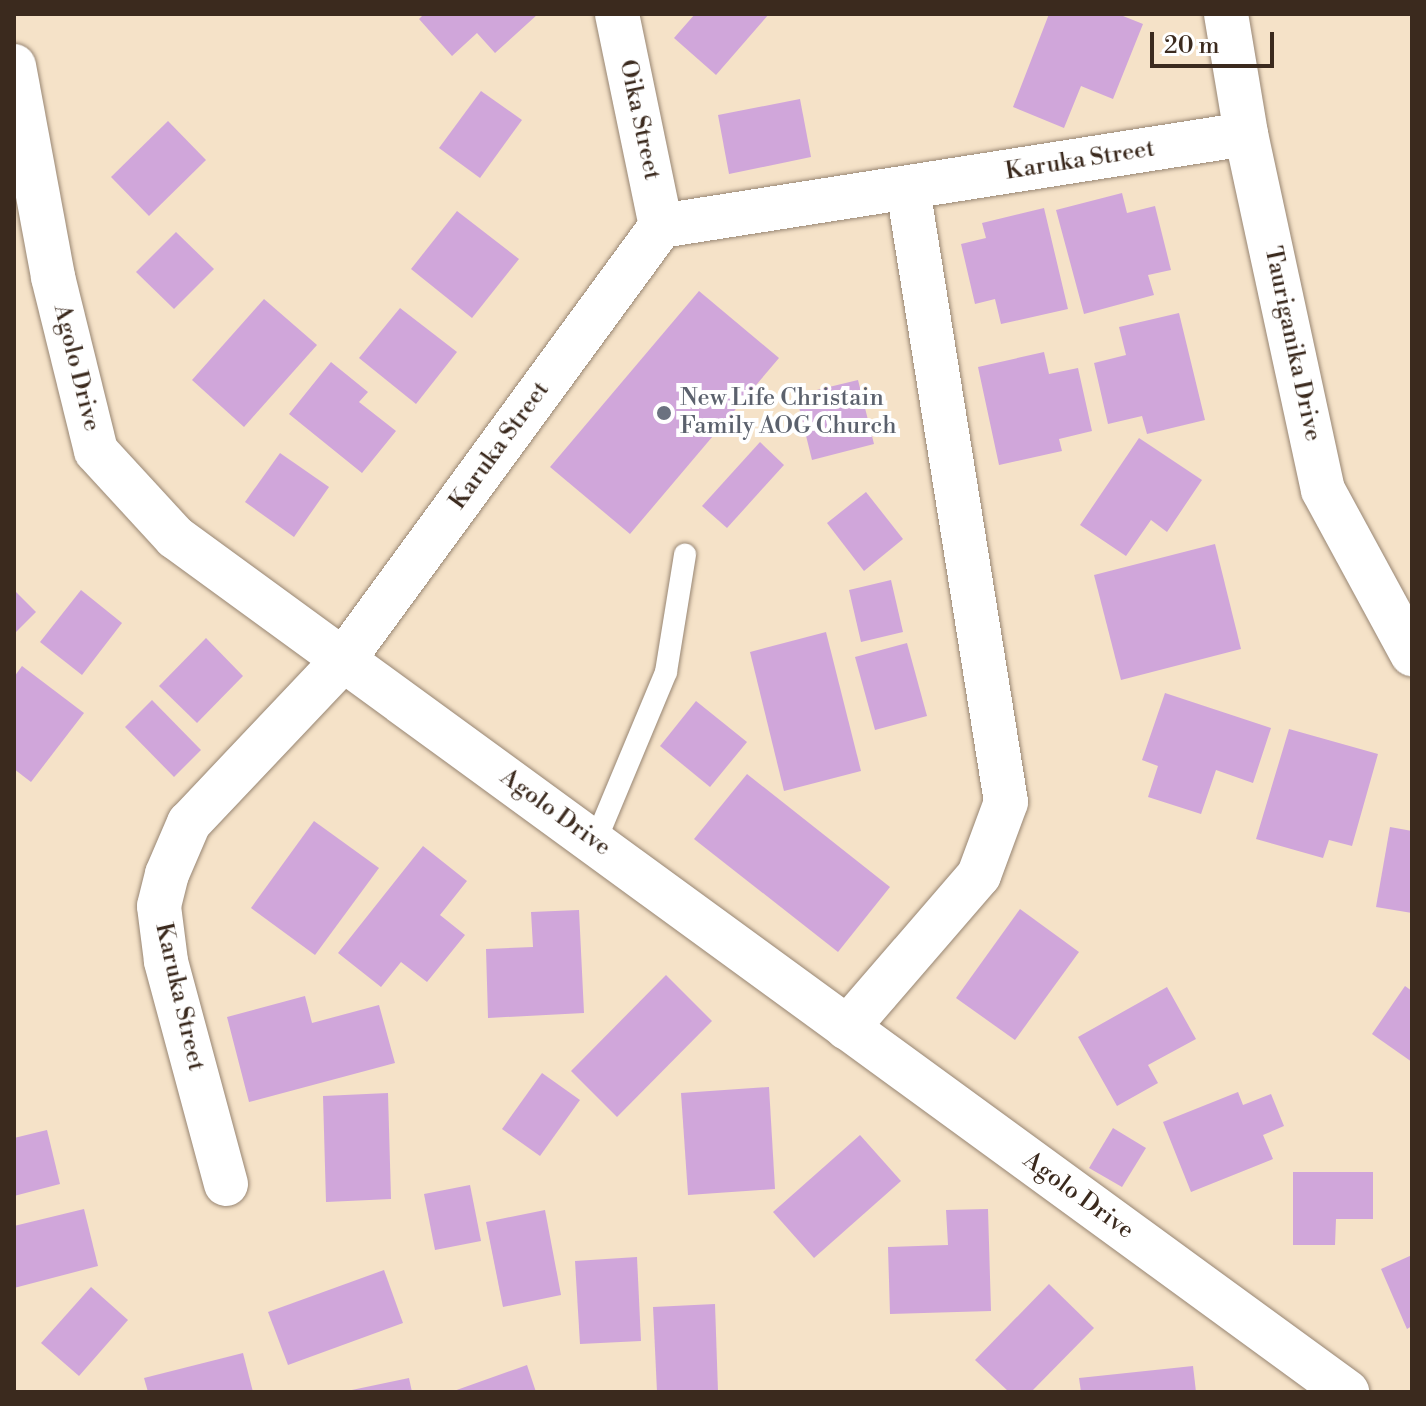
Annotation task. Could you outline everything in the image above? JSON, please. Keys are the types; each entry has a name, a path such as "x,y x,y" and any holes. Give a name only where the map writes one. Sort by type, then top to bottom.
{"street":[{"name":"Oika Street","path":"617,14 661,226"},
{"name":"Tauriganika Drive","path":"1226,14 1246,134 1323,490 1412,654"},
{"name":"Agolo Drive","path":"14,66 53,277 96,451 175,537 1347,1392"},
{"name":"Karuka Street","path":"226,1184 166,961 159,906 167,874 189,823 344,659 661,226 1246,134"},
{"path":"847,1028 979,875 1006,802 908,189"}],"lane":[{"path":"595,842 666,672 685,555"}],"building":[{"path":"424,14 538,14 495,53 477,33 452,56 419,19"},
{"path":"695,14 769,14 716,75 674,38"},
{"path":"1049,14 1118,14 1143,24 1113,99 1081,86 1064,128 1013,107"},
{"path":"481,91 522,120 480,178 439,148"},
{"path":"800,99 811,157 729,174 718,115"},
{"path":"168,121 206,160 149,216 111,177"},
{"path":"1122,193 1127,213 1155,206 1171,270 1148,275 1154,295 1084,314 1056,210"},
{"path":"1044,208 1068,309 1001,324 995,299 975,304 961,244 986,238 982,223"},
{"path":"457,211 519,259 472,318 411,269"},
{"path":"176,232 214,269 174,309 136,272"},
{"name":"New Life Christain Family AOG Church","path":"699,291 779,358 630,534 550,467"},
{"path":"264,299 317,345 244,427 192,380"},
{"path":"400,308 457,352 416,404 359,358"},
{"path":"1179,313 1205,420 1147,434 1142,416 1108,424 1094,363 1126,355 1119,327"},
{"path":"1044,352 1049,374 1078,368 1092,431 1059,439 1062,451 999,465 978,367"},
{"path":"331,362 368,392 359,402 396,431 362,473 289,414"},
{"path":"858,380 874,444 812,460 796,395"},
{"path":"1139,438 1202,480 1167,532 1151,520 1126,556 1080,525"},
{"path":"760,442 784,465 727,528 702,506"},
{"path":"280,453 329,487 294,537 245,502"},
{"path":"866,492 903,539 864,571 827,523"},
{"path":"1215,544 1241,649 1121,680 1094,575"},
{"path":"891,580 903,632 861,642 849,590"},
{"path":"14,590 36,612 14,634"},
{"path":"81,590 122,623 82,675 40,642"},
{"path":"826,632 861,771 784,791 750,652"},
{"path":"206,638 243,676 197,723 159,686"},
{"path":"907,643 927,716 875,730 855,657"},
{"path":"22,666 84,713 31,782 14,769 14,677"},
{"path":"1165,693 1271,728 1253,783 1216,770 1201,814 1148,797 1158,766 1142,760"},
{"path":"152,700 201,750 174,777 125,727"},
{"path":"696,701 747,742 710,787 660,746"},
{"path":"1289,729 1378,754 1352,846 1329,840 1323,858 1256,839"},
{"path":"747,774 890,887 838,952 694,839"},
{"path":"314,821 379,868 315,955 251,908"},
{"path":"1390,827 1412,831 1412,913 1376,907"},
{"path":"423,846 467,881 440,915 465,935 427,982 401,962 381,987 338,953"},
{"path":"1020,909 1079,952 1015,1040 956,998"},
{"path":"579,910 584,1013 488,1018 486,949 533,947 531,912"},
{"path":"666,975 712,1021 617,1117 571,1071"},
{"path":"1405,986 1412,991 1412,1062 1372,1034"},
{"path":"1167,987 1196,1039 1148,1065 1158,1083 1117,1106 1078,1037"},
{"path":"305,996 312,1023 379,1005 395,1063 249,1102 227,1017"},
{"path":"542,1073 580,1100 540,1156 502,1129"},
{"path":"769,1087 775,1189 688,1195 681,1093"},
{"path":"1238,1092 1243,1105 1271,1094 1284,1126 1263,1135 1273,1159 1191,1192 1163,1122"},
{"path":"388,1093 391,1199 326,1202 323,1096"},
{"path":"1113,1128 1146,1148 1122,1187 1089,1168"},
{"path":"47,1130 60,1184 14,1196 14,1138"},
{"path":"860,1135 901,1181 814,1258 773,1212"},
{"path":"1293,1172 1373,1172 1373,1219 1336,1219 1335,1245 1293,1245"},
{"path":"470,1185 481,1241 435,1250 424,1194"},
{"path":"84,1209 98,1266 14,1288 14,1226"},
{"path":"988,1209 991,1311 890,1314 888,1247 948,1245 946,1210"},
{"path":"545,1210 561,1295 503,1307 486,1222"},
{"path":"1412,1255 1412,1326 1407,1329 1381,1269"},
{"path":"637,1257 641,1341 580,1344 575,1261"},
{"path":"384,1270 403,1323 288,1365 268,1312"},
{"path":"1049,1284 1094,1328 1031,1392 1009,1392 975,1360"},
{"path":"91,1287 128,1320 79,1376 41,1343"},
{"path":"715,1304 718,1392 657,1392 653,1307"},
{"path":"243,1353 253,1392 148,1392 144,1378"},
{"path":"527,1365 536,1392 451,1392"},
{"path":"1193,1366 1196,1392 1081,1392 1079,1378"},
{"path":"409,1378 412,1392 347,1392 347,1391"}],"place":[{"name":"New Life Christain Family AOG Church","path":"664,413"}]}
